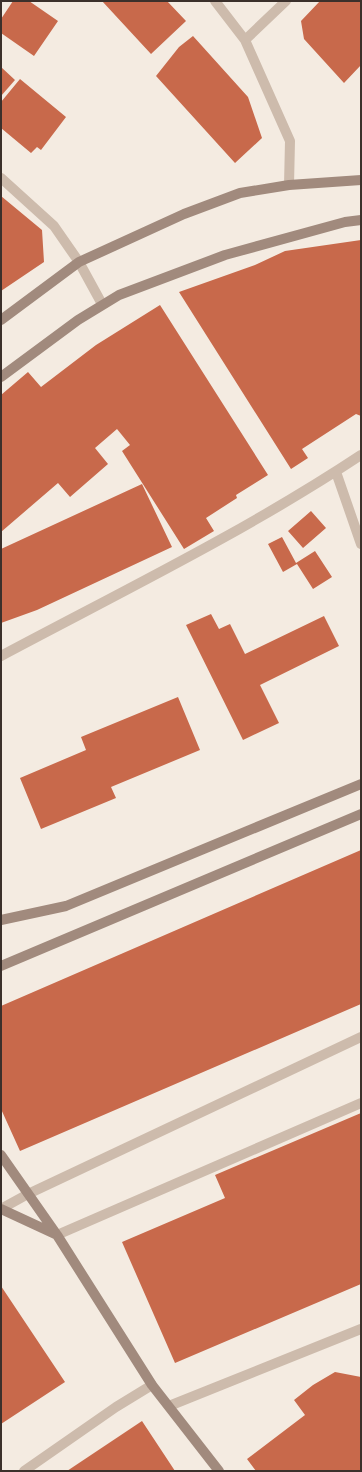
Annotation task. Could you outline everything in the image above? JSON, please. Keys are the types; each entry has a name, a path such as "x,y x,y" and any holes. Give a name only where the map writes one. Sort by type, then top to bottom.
{"street":[{"path":"215,1 245,40 290,141 289,185"},
{"path":"245,40 286,1"},
{"path":"1,178 54,226 79,262 102,304"},
{"path":"1,320 79,262 184,214 240,193 289,185 361,180"},
{"path":"1,377 102,304 119,295 224,255 346,222 361,220"},
{"path":"1,656 209,546 336,472 361,455"},
{"path":"336,472 361,544"},
{"path":"1,920 66,906 361,784"},
{"path":"1,966 361,814"},
{"path":"1,1209 28,1194 361,1037"},
{"path":"1,1209 57,1235 361,1103"},
{"path":"1,1155 57,1235 152,1385 219,1471"},
{"path":"169,1406 361,1329"},
{"path":"24,1471 116,1407 152,1385"}],"building":[{"path":"13,1 29,1 58,21 34,56 1,33 1,19"},
{"path":"102,1 167,1 186,21 151,54"},
{"path":"320,1 359,1 361,3 361,65 344,83 304,39 301,21"},
{"path":"193,36 248,97 262,138 235,163 156,76 179,47"},
{"path":"1,67 15,80 1,96"},
{"path":"20,79 66,117 41,150 37,147 31,153 1,128 1,102"},
{"path":"1,196 42,230 44,262 1,291"},
{"path":"361,240 361,416 356,414 302,449 308,458 291,469 179,292 255,265 285,251"},
{"path":"160,305 268,475 236,495 237,498 206,518 214,531 184,549 122,451 130,445 117,429 95,448 108,464 70,497 58,483 1,532 1,395 28,372 41,387 96,345"},
{"path":"142,484 172,547 37,610 1,623 1,549"},
{"path":"311,511 326,528 303,548 288,531"},
{"path":"282,537 296,563 315,551 332,577 313,589 297,564 283,572 268,544"},
{"path":"211,614 219,629 230,624 245,654 324,616 339,646 260,685 279,723 243,740 186,625"},
{"path":"178,697 200,750 111,787 116,798 41,829 20,778 86,750 81,737"},
{"path":"361,850 361,1004 20,1151 1,1109 1,1006"},
{"path":"361,1113 361,1284 175,1363 122,1242 225,1198 215,1175"},
{"path":"1,1286 65,1382 1,1424"},
{"path":"335,1372 361,1377 361,1471 256,1471 247,1459 305,1415 294,1400 313,1385"},
{"path":"142,1421 175,1471 67,1471"}]}
